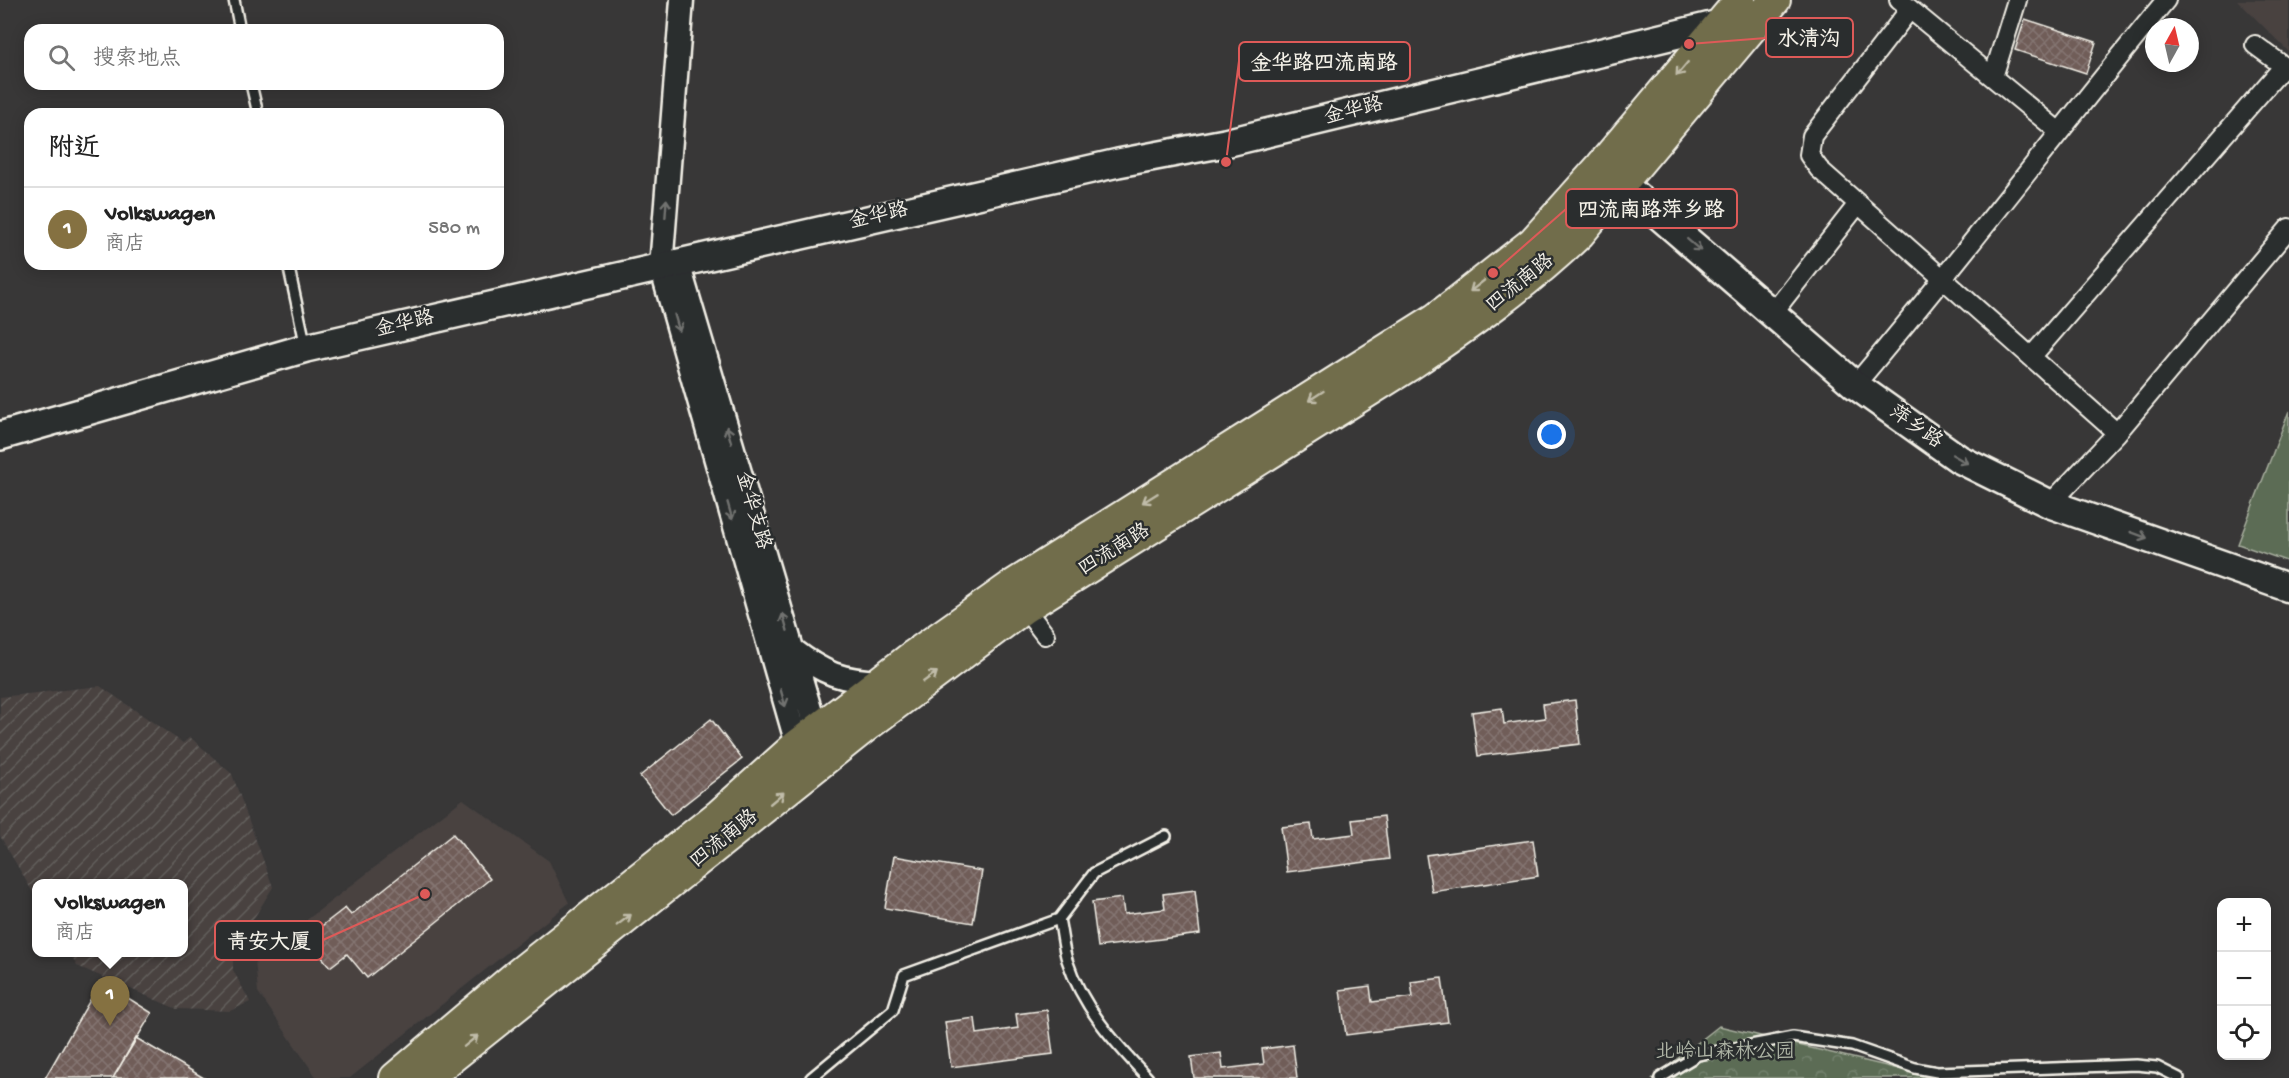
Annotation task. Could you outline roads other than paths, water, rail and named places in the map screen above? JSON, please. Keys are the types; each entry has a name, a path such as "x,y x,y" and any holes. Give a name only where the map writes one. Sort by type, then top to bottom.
{"main road":[{"name":"四流南路","path":"395,1078 518,974 720,814 806,738 880,682 1460,332 1552,260 1580,234 1611,174 1720,24 1759,5"},
{"name":"四流南路","path":"1611,174 1759,5"},
{"name":"金华路","path":"0,436 306,348 1106,166 1225,143 1720,24"},
{"name":"萍乡路","path":"1611,174 1855,384 1959,459 2050,504 2289,588"},
{"name":"四流南路","path":"426,1078 923,682 1017,598"}],"street":[{"name":"金华支路","path":"682,0 670,265 793,650 806,738"},
{"path":"1993,77 2017,0"},
{"path":"1855,384 1944,280 2058,131 2166,0"},
{"path":"2058,131 1905,5 1812,136 1809,155 1819,169 2117,432"},
{"path":"2031,357 2287,68 2255,45"},
{"path":"1772,314 1858,204"},
{"path":"2050,504 2117,432 2289,228"},
{"path":"670,265 815,767"},
{"path":"1017,598 1045,635"},
{"path":"793,650 827,674 855,681 880,682"}],"lane":[{"path":"234,0 239,24"},
{"path":"252,90 257,108"},
{"path":"289,270 306,348"},
{"path":"811,1078 893,1010 904,975 1059,919 1094,873 1166,836"},
{"path":"1059,919 1067,960 1086,1004 1108,1035 1148,1078"},
{"path":"1660,1078 1698,1055 1793,1037 1852,1046 1915,1068 1937,1072 2136,1065 2157,1067 2179,1078"}],"place":[{"name":"水清沟","path":"1689,44"},
{"name":"金华路四流南路","path":"1226,162"},
{"name":"四流南路萍乡路","path":"1493,273"},
{"name":"青安大厦","path":"425,894"},
{"name":"Volkswagen","path":"110,1026"}],"park label":[{"name":"北岭山森林公园","path":"1725,1053"}]}
